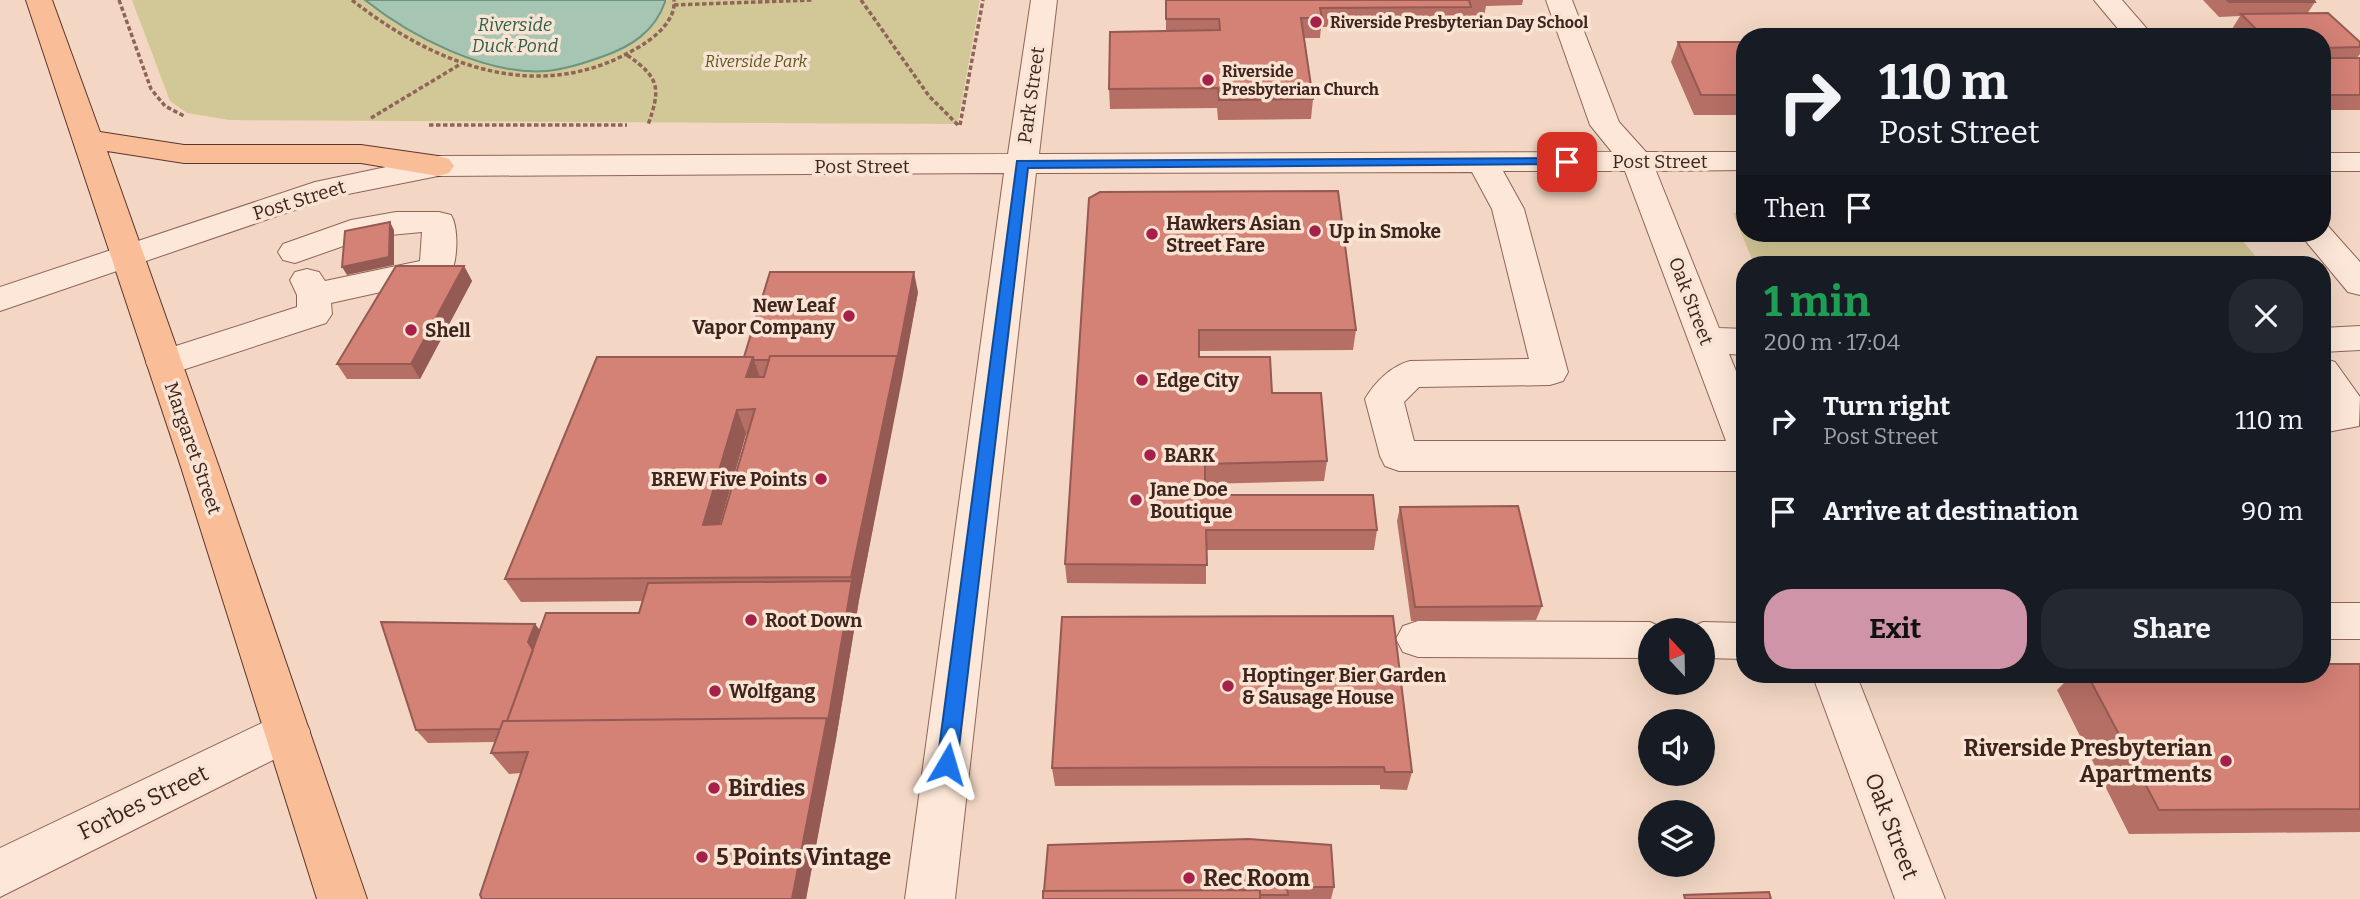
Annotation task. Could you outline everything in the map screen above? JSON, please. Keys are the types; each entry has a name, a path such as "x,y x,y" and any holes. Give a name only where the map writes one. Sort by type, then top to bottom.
{"main road":[{"name":"Margaret Street","path":"38,0 164,363 342,899"},
{"path":"85,139 184,154 361,155 447,166"}],"street":[{"name":"Park Street","path":"930,899 1044,0"},
{"path":"1559,0 1605,125 1637,161"},
{"path":"2107,0 2132,28"},
{"name":"Oak Street","path":"1637,161 1736,418"},
{"name":"Post Street","path":"0,299 326,189 447,166 1736,161"},
{"path":"1482,162 1508,209 1549,372 1410,374 1384,399 1399,456 1736,456"},
{"path":"2331,162 2360,162"},
{"path":"304,273 437,268 440,209 447,166"},
{"path":"164,363 314,314 304,273 272,207"},
{"path":"304,273 363,227 396,222 438,231"},
{"path":"394,247 438,231"},
{"path":"2323,242 2360,284"},
{"path":"304,273 348,256"},
{"path":"2331,340 2360,338"},
{"path":"1706,340 1736,342"},
{"path":"2331,384 2348,408 2346,416 2331,418"},
{"path":"2331,621 2360,621"},
{"path":"1418,639 1638,640"},
{"path":"1715,640 1736,640"},
{"name":"Oak Street","path":"1837,683 1920,899"},
{"name":"Forbes Street","path":"0,873 287,731"}],"path":[{"path":"119,0 151,89 165,106 191,120"},
{"path":"352,0 377,21 460,64 485,73 521,78 559,76 596,67 638,50 662,32 675,10 674,2 813,0"},
{"path":"861,0 929,96 959,126"},
{"path":"956,136 983,0"},
{"path":"627,54 651,71 657,82 656,103 648,125 661,125"},
{"path":"360,125 460,64"},
{"path":"428,125 634,125"},
{"path":"946,126 969,125"}],"green space":[{"name":"Riverside Park","path":"132,0 980,0 956,124 229,120 187,113 170,101"},
{"path":"1745,242 2244,242 2255,256 1751,256"}],"water":[{"name":"Riverside Duck Pond","path":"365,0 665,2 649,29 614,52 568,67 524,71 500,67 450,51 404,27"}],"building":[{"path":"1166,0 1469,0 1471,7 1320,8 1322,18 1301,18 1313,99 1219,100 1218,88 1109,89 1110,32 1220,30 1219,19 1166,19"},
{"path":"2227,0 2314,0 2315,2 2229,2"},
{"path":"2328,13 2360,42 2360,47 2331,48 2331,28 2255,28 2241,14"},
{"path":"1678,42 1736,42 1736,95 1701,95"},
{"path":"2331,58 2360,58 2360,95 2331,95"},
{"path":"1338,191 1356,330 1199,330 1199,357 1270,357 1272,393 1321,393 1327,461 1205,464 1205,495 1373,495 1377,530 1206,530 1207,565 1065,564 1089,198 1100,192"},
{"path":"390,222 389,257 342,267 345,231"},
{"name":"Shell","path":"396,266 464,266 411,364 337,364"},
{"path":"770,272 914,272 897,360 897,356 770,356 769,360 744,357"},
{"path":"770,356 897,356 851,577 505,579 597,357 753,357 746,377 764,377","holes":["755,409 721,524 703,525 737,410"]},
{"path":"1518,506 1542,606 1415,607 1400,507"},
{"path":"852,581 828,721 827,718 507,721 546,613 639,613 648,583"},
{"name":"Hoptinger Bier Garden & Sausage House","path":"1393,616 1412,772 1385,772 1384,767 1052,768 1062,617"},
{"path":"381,622 535,624 528,642 533,650 507,721 503,721 500,729 416,730"},
{"name":"Riverside Presbyterian Apartments","path":"2331,664 2360,664 2360,809 2159,810 2092,683 2331,683"},
{"path":"827,718 792,899 482,899 480,895 528,752 491,753 503,721"},
{"name":"Rec Room","path":"1249,839 1331,845 1334,887 1287,887 1288,895 1260,895 1260,890 1044,891 1048,845"},
{"path":"1260,890 1260,899 1043,899 1043,891"},
{"path":"1769,892 1771,899 1685,899 1684,895"}],"place":[{"name":"Riverside Presbyterian Day School","path":"1316,22"},
{"name":"Riverside Presbyterian Church","path":"1208,80"},
{"name":"Up in Smoke","path":"1315,231"},
{"name":"Hawkers Asian Street Fare","path":"1152,234"},
{"name":"New Leaf Vapor Company","path":"849,316"},
{"name":"Shell","path":"411,330"},
{"name":"Edge City","path":"1142,380"},
{"name":"BARK","path":"1150,455"},
{"name":"BREW Five Points","path":"821,479"},
{"name":"Jane Doe Boutique","path":"1136,500"},
{"name":"Root Down","path":"751,620"},
{"name":"Hoptinger Bier Garden & Sausage House","path":"1228,686"},
{"name":"Wolfgang","path":"715,691"},
{"name":"Riverside Presbyterian Apartments","path":"2226,761"},
{"name":"Birdies","path":"714,788"},
{"name":"5 Points Vintage","path":"702,857"},
{"name":"Rec Room","path":"1189,878"}],"route":[{"path":"947,764 1014,209 1022,164 1567,162"}]}
